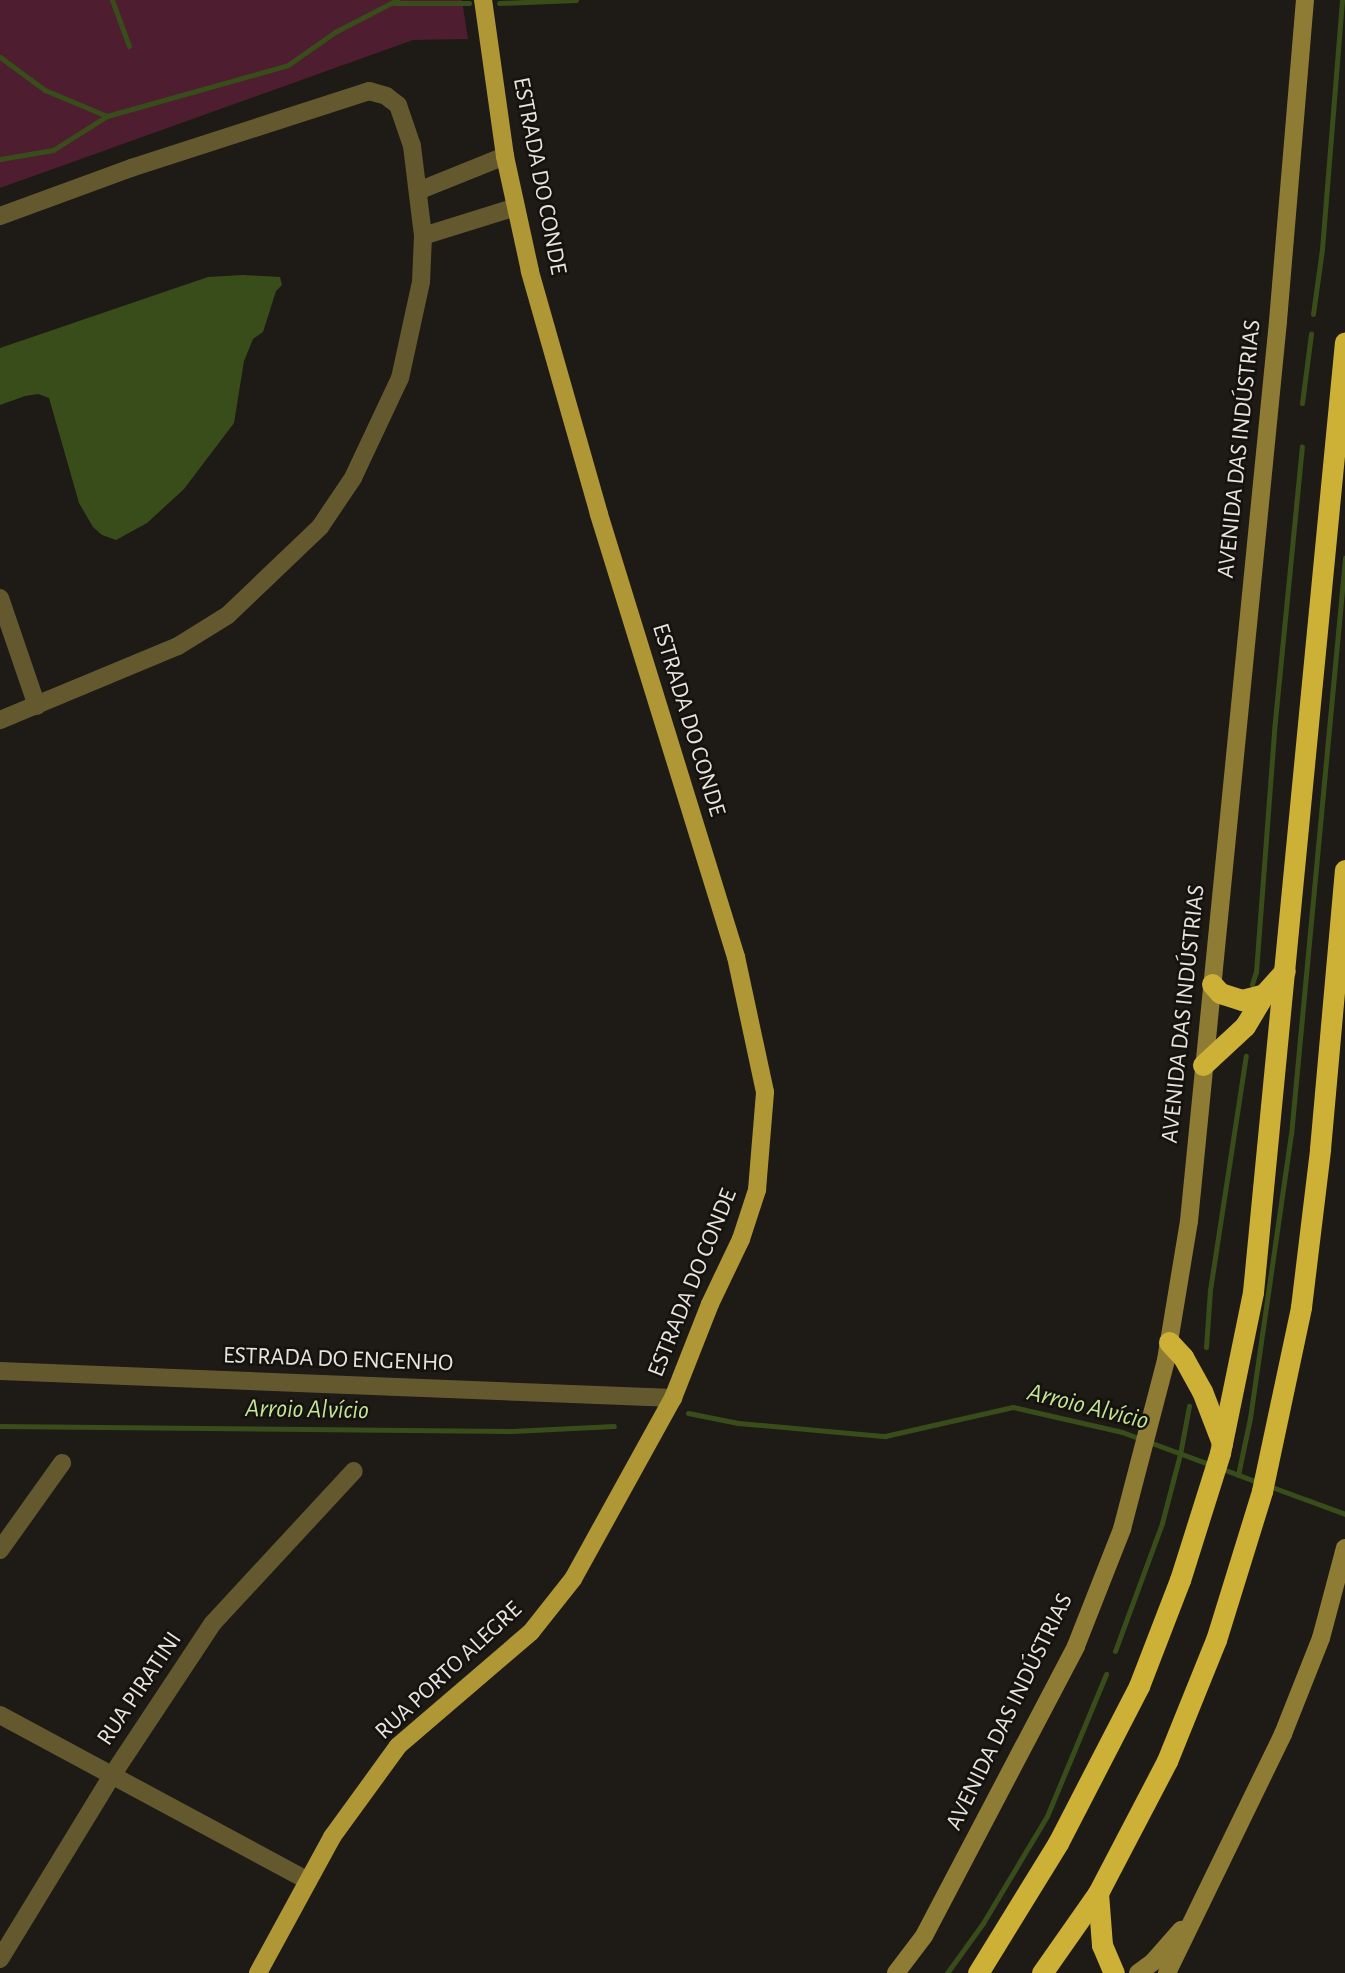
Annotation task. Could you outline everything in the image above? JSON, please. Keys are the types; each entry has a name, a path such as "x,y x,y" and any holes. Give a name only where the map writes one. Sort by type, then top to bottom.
{"highway":[{"path":"978,1973 1058,1843 1139,1686 1180,1580 1221,1448 1253,1292 1345,342"},
{"path":"1042,1973 1098,1893 1167,1761 1216,1640 1270,1462 1301,1307 1320,1149 1345,870"},
{"path":"1203,1066 1245,1026 1264,994 1285,971"},
{"path":"1212,984 1230,998 1253,999 1264,994"},
{"path":"1169,1342 1183,1357 1202,1391 1221,1448"},
{"path":"1098,1893 1102,1945 1114,1973"}],"main road":[{"name":"ESTRADA DO CONDE","path":"484,0 505,156 530,271 599,514 736,957 765,1092 757,1190 741,1239 710,1304 673,1398 649,1440"},
{"name":"AVENIDA DAS INDÚSTRIAS","path":"896,1973 924,1936 1076,1646 1122,1529 1169,1342 1189,1221 1279,321 1304,0"},
{"name":"RUA PORTO ALEGRE","path":"258,1973 332,1838 398,1746 531,1632 573,1579 649,1440"},
{"path":"1167,1973 1283,1734 1321,1638 1345,1548"},
{"path":"1138,1973 1153,1962 1195,1914"}],"street":[{"path":"0,216 131,168 369,90 387,96 398,105 412,146 423,236 421,282 400,379 353,478 320,527 228,615 178,646 0,720"},
{"path":"418,191 505,156"},
{"path":"423,236 516,207"},
{"path":"0,598 37,706"},
{"name":"ESTRADA DO ENGENHO","path":"0,1371 673,1398"},
{"path":"0,1550 62,1463"},
{"name":"RUA PIRATINI","path":"0,1959 113,1774 213,1623 355,1471"},
{"path":"0,1715 308,1881"}],"shaded area":[{"path":"0,0 462,0 468,39 413,40 0,188"},
{"path":"208,277 280,277 282,285 276,291 263,332 253,339 244,361 234,423 184,489 147,523 116,540 102,535 93,527 79,503 49,398 38,394 0,405 0,348"}],"waterway":[{"path":"112,0 129,46"},
{"path":"0,159 53,150 107,116 288,65 335,32 397,0"},
{"path":"499,3 576,0"},
{"path":"1313,314 1322,249 1342,0"},
{"path":"394,3 469,3"},
{"path":"0,57 45,90 107,116"},
{"path":"1302,403 1311,334"},
{"path":"1252,984 1256,972 1274,731 1302,446"},
{"path":"1238,1475 1250,1418 1291,1135 1345,558"},
{"path":"1206,1347 1210,1290 1246,1056"},
{"path":"1115,1651 1162,1523 1189,1406"},
{"name":"Arroio Alvício","path":"688,1413 738,1423 885,1436 1013,1407 1122,1432 1211,1465"},
{"name":"Arroio Alvício","path":"0,1426 512,1431 614,1426"},
{"name":"Arroio Alvício","path":"1220,1468 1260,1483"},
{"name":"Arroio Alvício","path":"1269,1486 1345,1514"},
{"path":"947,1973 983,1923 1047,1816 1106,1674"}]}
